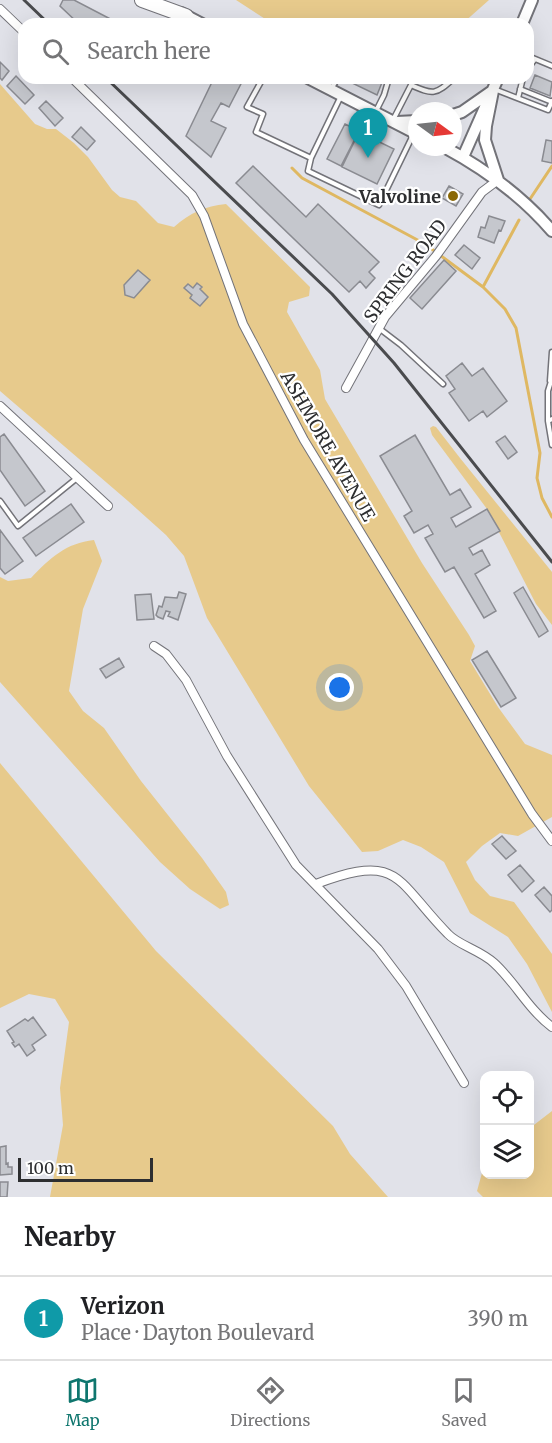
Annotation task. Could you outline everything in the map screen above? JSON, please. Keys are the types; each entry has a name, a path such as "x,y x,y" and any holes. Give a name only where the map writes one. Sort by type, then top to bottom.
{"highway":[{"path":"142,0 186,16"}],"main road":[{"path":"161,0 190,18"},
{"path":"524,18 532,0"},
{"path":"321,84 408,126"},
{"path":"463,158 496,84"},
{"path":"462,112 493,90"},
{"path":"493,90 485,140 498,180"},
{"path":"460,156 498,180 539,216 552,231"}],"street":[{"path":"0,9 18,26"},
{"name":"ASHMORE AVENUE","path":"78,84 192,195 204,216 243,324 304,440 526,805 552,841"},
{"name":"SPRING ROAD","path":"346,388 385,317 436,256 482,192 498,180"},
{"path":"0,406 108,506"},
{"path":"154,646 166,654 186,680 227,756 296,865 378,949 406,986 464,1083"},
{"path":"316,884 339,876 376,870 398,879 414,894 449,936 481,952 495,964 541,1019 552,1027"}],"lane":[{"path":"535,59 552,66"},
{"path":"260,84 248,107 263,114 256,132 311,158"},
{"path":"331,89 334,84"},
{"path":"376,112 387,84"},
{"path":"395,121 411,85 429,93 439,92 448,84"},
{"path":"519,98 521,84"},
{"path":"493,90 548,110 552,101 520,89"},
{"path":"342,95 311,158 308,171 379,205 408,145"},
{"path":"380,329 443,384"},
{"path":"552,352 551,380 548,390 552,446"},
{"path":"0,501 18,526 77,478"}],"shaded area":[{"path":"236,0 489,0 469,18 264,18"},
{"path":"0,84 35,124 47,129 56,129 74,143 88,157 112,190 120,197 136,201 158,223 174,227 198,211 226,204 310,287 309,296 289,302 287,312 320,370 325,399 422,563 469,635 475,646 470,661 498,707 525,744 552,755 552,817 518,836 500,833 466,862 475,880 490,896 514,902 552,954 552,1012 527,964 508,937 470,913 444,862 421,847 403,840 378,851 362,852 309,786 207,618 184,556 166,535 0,391"},
{"path":"433,426 552,572 552,625 536,604 487,509 432,435 430,428"},
{"path":"94,540 102,561 83,609 69,691 83,711 104,728 141,781 226,892 229,905 220,909 190,889 160,862 0,682 0,577 8,581 31,578 67,548"},
{"path":"0,763 156,951 333,1126 350,1154 388,1197 50,1197 63,1125 60,1088 69,1022 55,999 29,994 0,1008"},
{"path":"552,1111 552,1197 483,1197 477,1191 480,1179 534,1179 534,1125"}],"building":[{"path":"63,0 74,0 108,18 73,18 60,6"},
{"path":"0,62 9,71 2,80 0,78"},
{"path":"535,75 552,82 550,96 530,88 534,84"},
{"path":"16,76 18,84 24,84 34,95 25,104 7,86"},
{"path":"211,84 241,84 229,107 221,103 211,121 226,128 211,157 186,136"},
{"path":"354,84 381,84 377,95"},
{"path":"46,101 63,118 55,126 39,108"},
{"path":"345,124 359,131 341,166 327,159"},
{"path":"81,127 95,141 87,150 72,137"},
{"path":"359,132 394,149 377,184 342,167"},
{"path":"546,140 552,141 552,163 542,161"},
{"path":"253,166 306,217 318,204 379,262 369,272 375,278 366,288 360,281 349,292 236,183"},
{"name":"Valvoline","path":"449,186 463,194 456,206 442,198"},
{"path":"489,216 505,221 494,243 478,237 481,227 485,228"},
{"path":"464,245 480,258 472,269 455,255"},
{"path":"444,260 456,271 422,309 410,298"},
{"path":"138,270 150,280 134,298 125,295 124,285"},
{"path":"197,283 208,297 200,306 190,298 192,295 184,288 188,284 193,288"},
{"path":"462,363 472,376 483,368 507,401 487,417 483,411 469,421 449,393 455,389 446,376"},
{"path":"4,434 45,491 25,506 0,470 0,437"},
{"path":"415,435 450,495 460,489 471,507 451,518 456,527 487,509 500,531 469,548 473,555 482,550 490,565 475,574 496,611 484,618 454,567 445,572 425,538 433,534 428,525 414,533 404,516 412,511 380,456"},
{"path":"505,436 517,452 508,459 496,442"},
{"path":"71,504 84,522 36,556 23,538"},
{"path":"0,530 23,561 5,574 0,568"},
{"path":"523,587 548,631 539,637 514,593"},
{"path":"179,592 186,594 178,620 168,616 170,612 166,611 163,619 158,617 156,615 159,606 162,607 165,597 177,598"},
{"path":"151,594 154,619 137,620 135,595"},
{"path":"487,651 516,698 501,707 472,660"},
{"path":"119,658 124,667 106,678 100,669"},
{"path":"502,836 516,851 506,859 492,844"},
{"path":"520,865 534,881 522,892 508,875"},
{"path":"544,887 552,896 550,912 535,895"},
{"path":"33,1017 46,1035 32,1045 35,1050 27,1056 19,1044 15,1047 7,1031 25,1019 28,1021"},
{"path":"6,1146 6,1164 12,1167 12,1174 0,1175 0,1147"},
{"path":"0,1182 8,1182 7,1197 0,1197"}],"waterway":[{"path":"530,199 552,166"},
{"path":"292,168 302,178 425,244 483,287 505,309 516,328 540,453 537,478 542,498 552,517"},
{"path":"483,287 519,220"}],"railway":[{"path":"24,0 43,18"},
{"path":"112,84 332,294 394,363 552,562"}],"place":[{"name":"Verizon","path":"368,158"},
{"name":"Valvoline","path":"453,196"}]}
